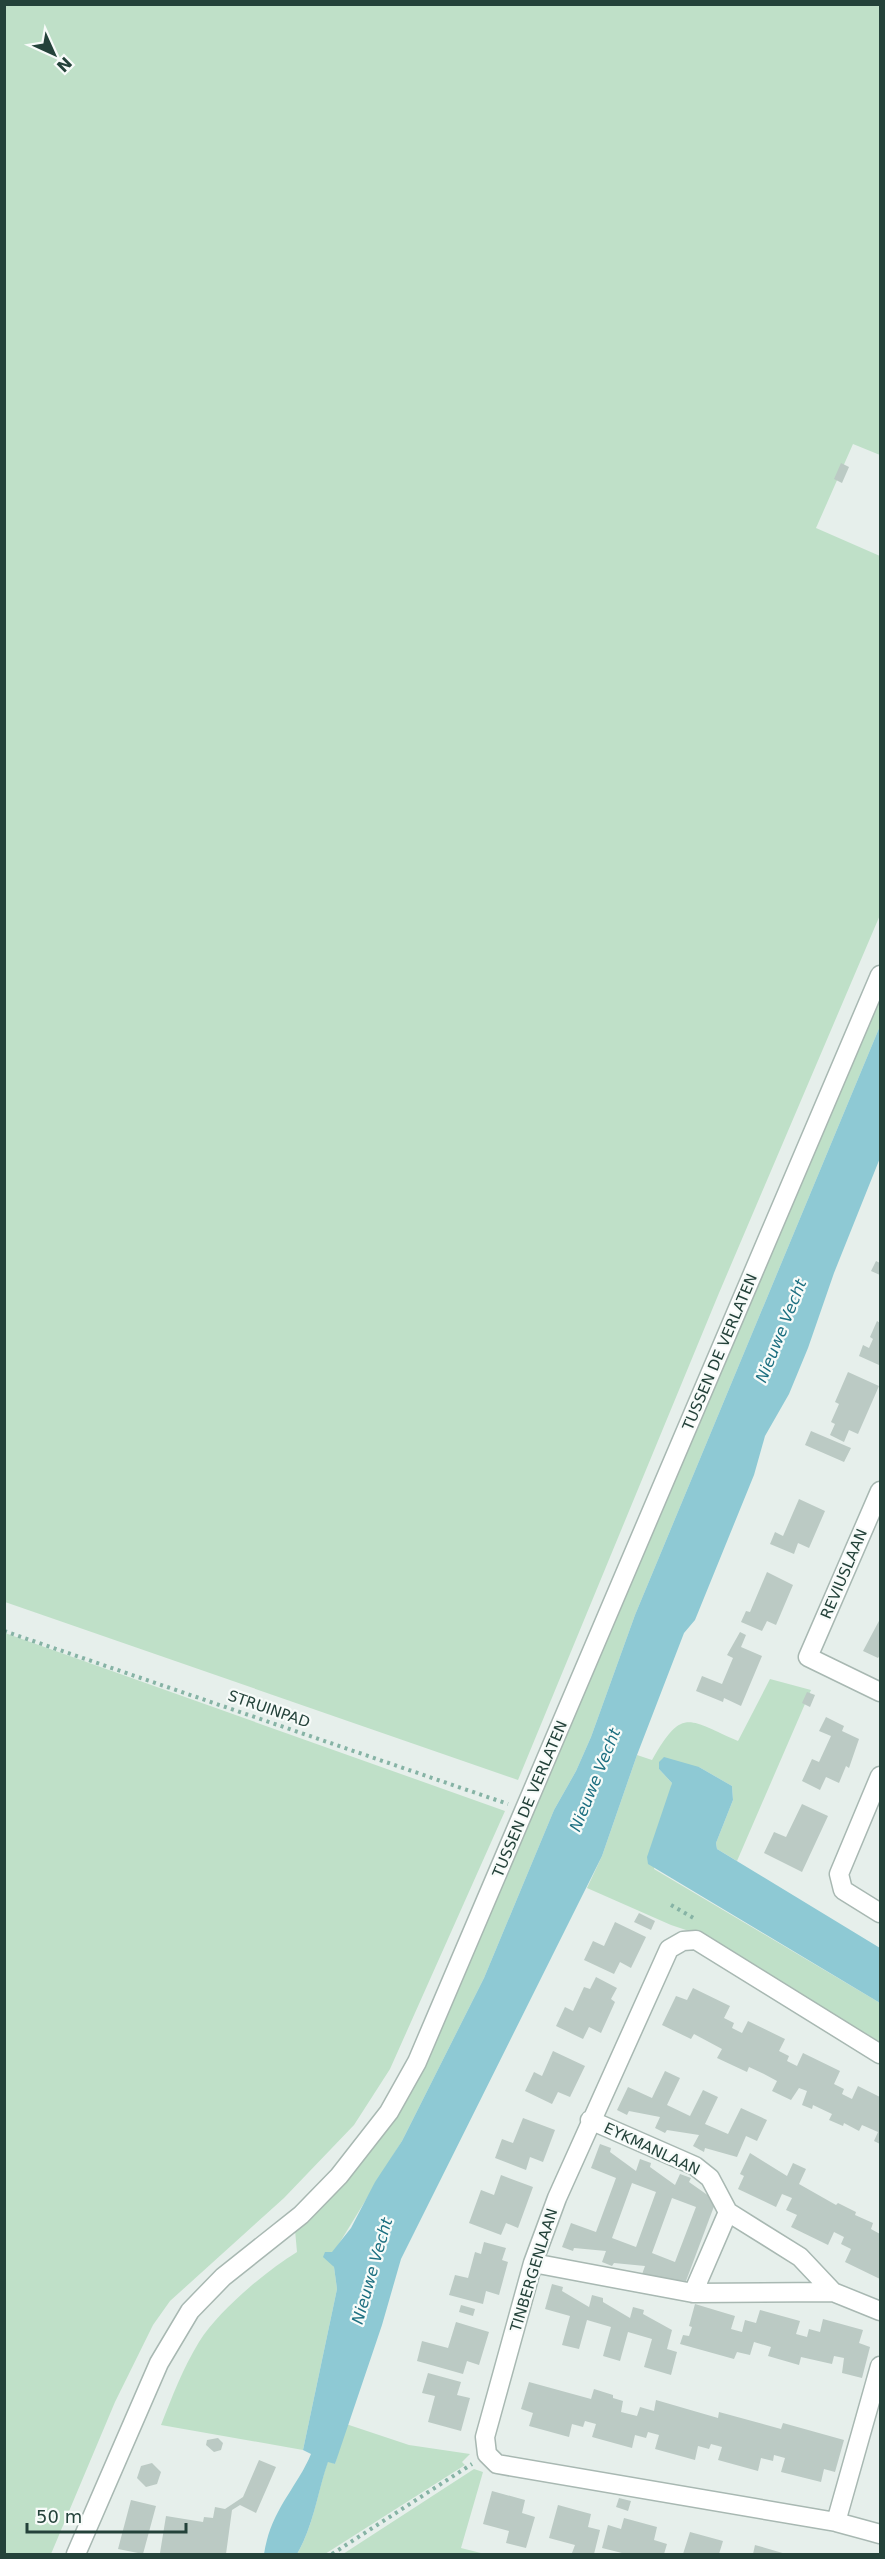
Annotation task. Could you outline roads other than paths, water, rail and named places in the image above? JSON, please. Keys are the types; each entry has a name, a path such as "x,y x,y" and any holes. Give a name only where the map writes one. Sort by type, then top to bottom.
{"street":[{"name":"TUSSEN DE VERLATEN","path":"76,2554 159,2363 190,2310 223,2277 318,2199 370,2138 398,2096 429,2036 880,975"},
{"name":"REVIUSLAAN","path":"880,1491 808,1657 880,1692"},
{"path":"880,1776 839,1874 843,1890 880,1913"},
{"name":"TINBERGENLAAN","path":"836,2522 497,2464 487,2454 485,2437 533,2263 556,2198 669,1949 683,1941 696,1940 880,2054"},
{"name":"EYKMANLAAN","path":"590,2120 695,2166 710,2178 728,2212"},
{"path":"693,2293 728,2212 800,2257 833,2292"},
{"path":"533,2263 693,2293 833,2292 880,2310"},
{"path":"880,2366 836,2522 880,2534"}],"water":[{"name":"Nieuwe Vecht","path":"880,1026 880,1158 834,1273 808,1348 789,1394 765,1436 754,1475 695,1620 684,1633 637,1755 602,1856 401,2259 382,2325 335,2464 328,2462 312,2520 303,2543 297,2554 264,2554 272,2524 311,2454 303,2450 337,2289 334,2267 323,2257 325,2252 332,2252 351,2228 375,2182 402,2141 484,1978 554,1810 576,1771 591,1737 635,1615"},
{"path":"664,1757 699,1767 732,1786 733,1800 716,1843 717,1849 880,1948 880,2003 648,1864 647,1857 672,1783 659,1769 659,1762"}]}
